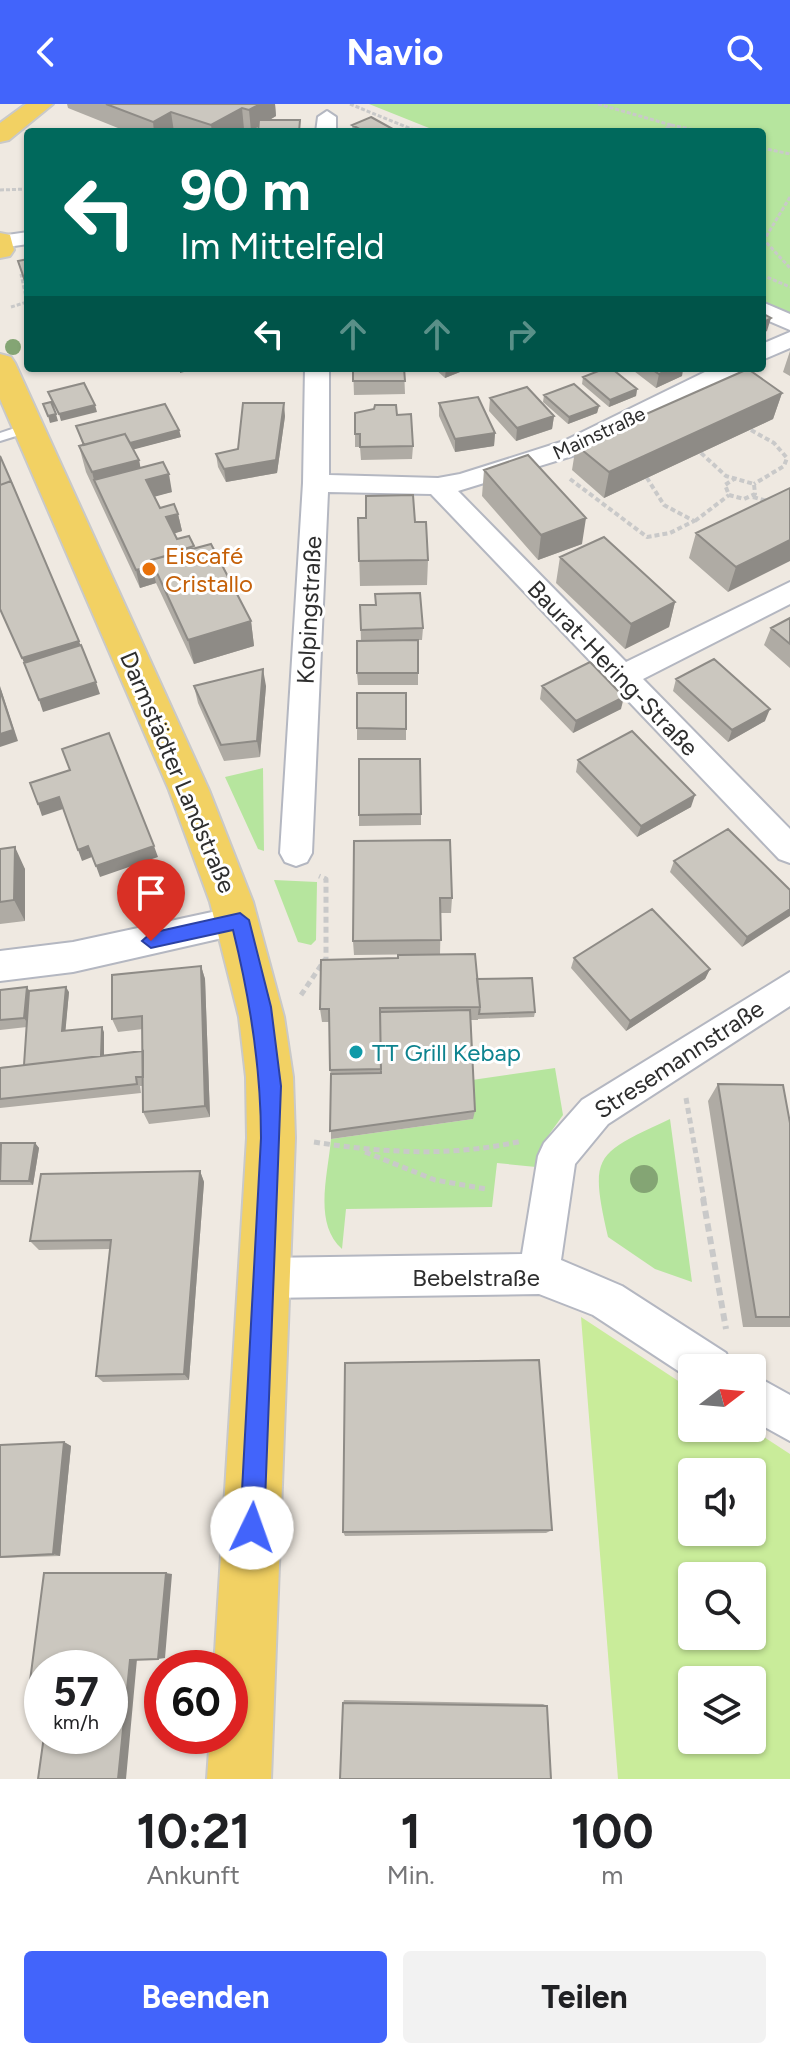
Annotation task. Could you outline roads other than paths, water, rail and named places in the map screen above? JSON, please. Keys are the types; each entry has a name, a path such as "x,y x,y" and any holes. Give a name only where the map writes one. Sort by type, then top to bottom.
{"main road":[{"path":"0,136 41,104"},
{"path":"0,242 0,250"},
{"name":"Darmstädter Landstraße","path":"0,363 14,432 208,832 240,920 262,1007 271,1086 239,1779"}],"street":[{"path":"0,242 24,239"},
{"path":"766,311 790,323"},
{"path":"766,351 790,339"},
{"name":"Kolpingstraße","path":"296,853 316,483 317,372"},
{"name":"Mainstraße","path":"316,483 438,486 544,458 723,372"},
{"name":"Baurat-Hering-Straße","path":"438,486 790,850"},
{"path":"622,677 790,592"},
{"path":"0,966 73,957 240,920"},
{"name":"Stresemannstraße","path":"539,1274 557,1156 567,1141 595,1112 790,987"},
{"name":"Bebelstraße","path":"264,1278 539,1274 570,1281 719,1352"},
{"path":"766,1404 790,1420"}],"place":[{"name":"Eiscafé Cristallo","path":"149,569"},
{"name":"TT Grill Kebap","path":"356,1052"}]}
